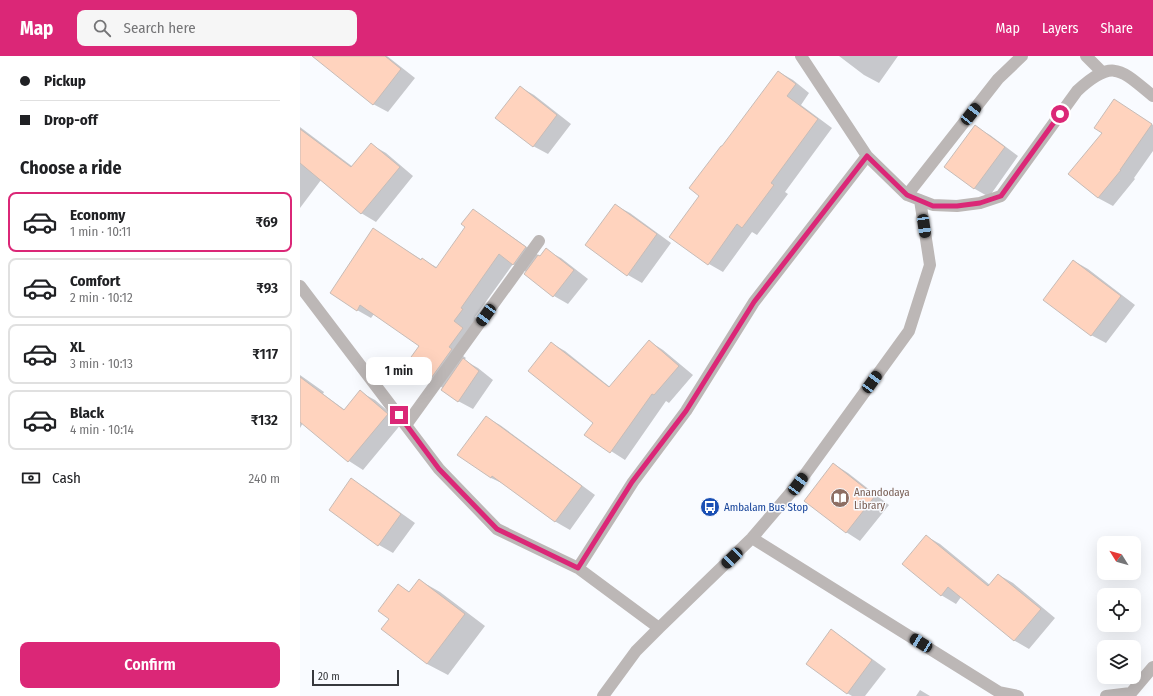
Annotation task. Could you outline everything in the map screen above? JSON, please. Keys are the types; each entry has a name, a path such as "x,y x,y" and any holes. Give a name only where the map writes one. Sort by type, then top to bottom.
{"street":[{"path":"801,56 867,156 907,195 933,206 957,206 980,203 1001,196 1077,91 1090,79 1102,72 1117,70 1128,75 1153,96"},
{"path":"907,195 998,80 1022,56"},
{"path":"1086,56 1102,72"},
{"path":"578,568 632,482 686,411 754,302 867,156"},
{"path":"603,696 636,651 752,538 798,484 909,331 930,265 920,200"},
{"path":"406,425 539,241"},
{"path":"300,286 439,469 497,529 578,568 659,628"},
{"path":"752,538 999,692 1018,696"},
{"path":"1106,696 1131,693 1153,667"}],"building":[{"path":"312,56 385,56 401,69 373,105"},
{"path":"778,71 796,84 787,96 818,119 771,183 774,185 742,228 737,224 708,265 669,237 699,196 689,188"},
{"path":"520,86 557,115 533,147 495,118"},
{"path":"1114,99 1152,124 1121,170 1098,198 1068,174 1102,133 1094,128"},
{"path":"975,125 1005,147 974,189 944,167"},
{"path":"300,129 351,167 371,143 400,167 361,214 300,163"},
{"path":"615,204 657,234 627,276 585,245"},
{"path":"473,209 526,247 513,265 499,254 461,308 463,309 454,321 463,328 449,347 452,349 429,381 406,364 419,346 360,305 357,311 330,293 373,228 421,260 422,258 436,268 465,227 461,224"},
{"path":"546,248 574,270 553,297 524,274 538,255 540,256"},
{"path":"1073,260 1121,296 1091,336 1043,300"},
{"path":"649,340 679,366 654,395 652,394 610,453 584,435 593,423 528,371 551,342 609,387"},
{"path":"463,358 479,371 458,402 441,390"},
{"path":"300,377 344,410 360,390 388,414 348,462 300,422"},
{"path":"486,416 582,486 555,522 492,476 491,478 457,455"},
{"name":"Anandodaya Library","path":"833,463 875,496 846,533 804,501"},
{"path":"351,478 401,514 378,546 329,510"},
{"path":"926,535 988,586 998,574 1041,609 1014,641 948,587 941,596 902,564"},
{"path":"419,579 465,614 427,664 381,629 389,619 378,611 398,584 409,592"},
{"path":"831,629 872,660 847,694 806,664"}],"place":[{"name":"Anandodaya Library","path":"840,498"},
{"name":"Ambalam Bus Stop","path":"710,507"}],"route":[{"path":"399,415 439,469 497,529 578,568 632,482 686,411 754,302 867,156 907,195 933,206 957,206 980,203 1001,196 1060,114"}]}
